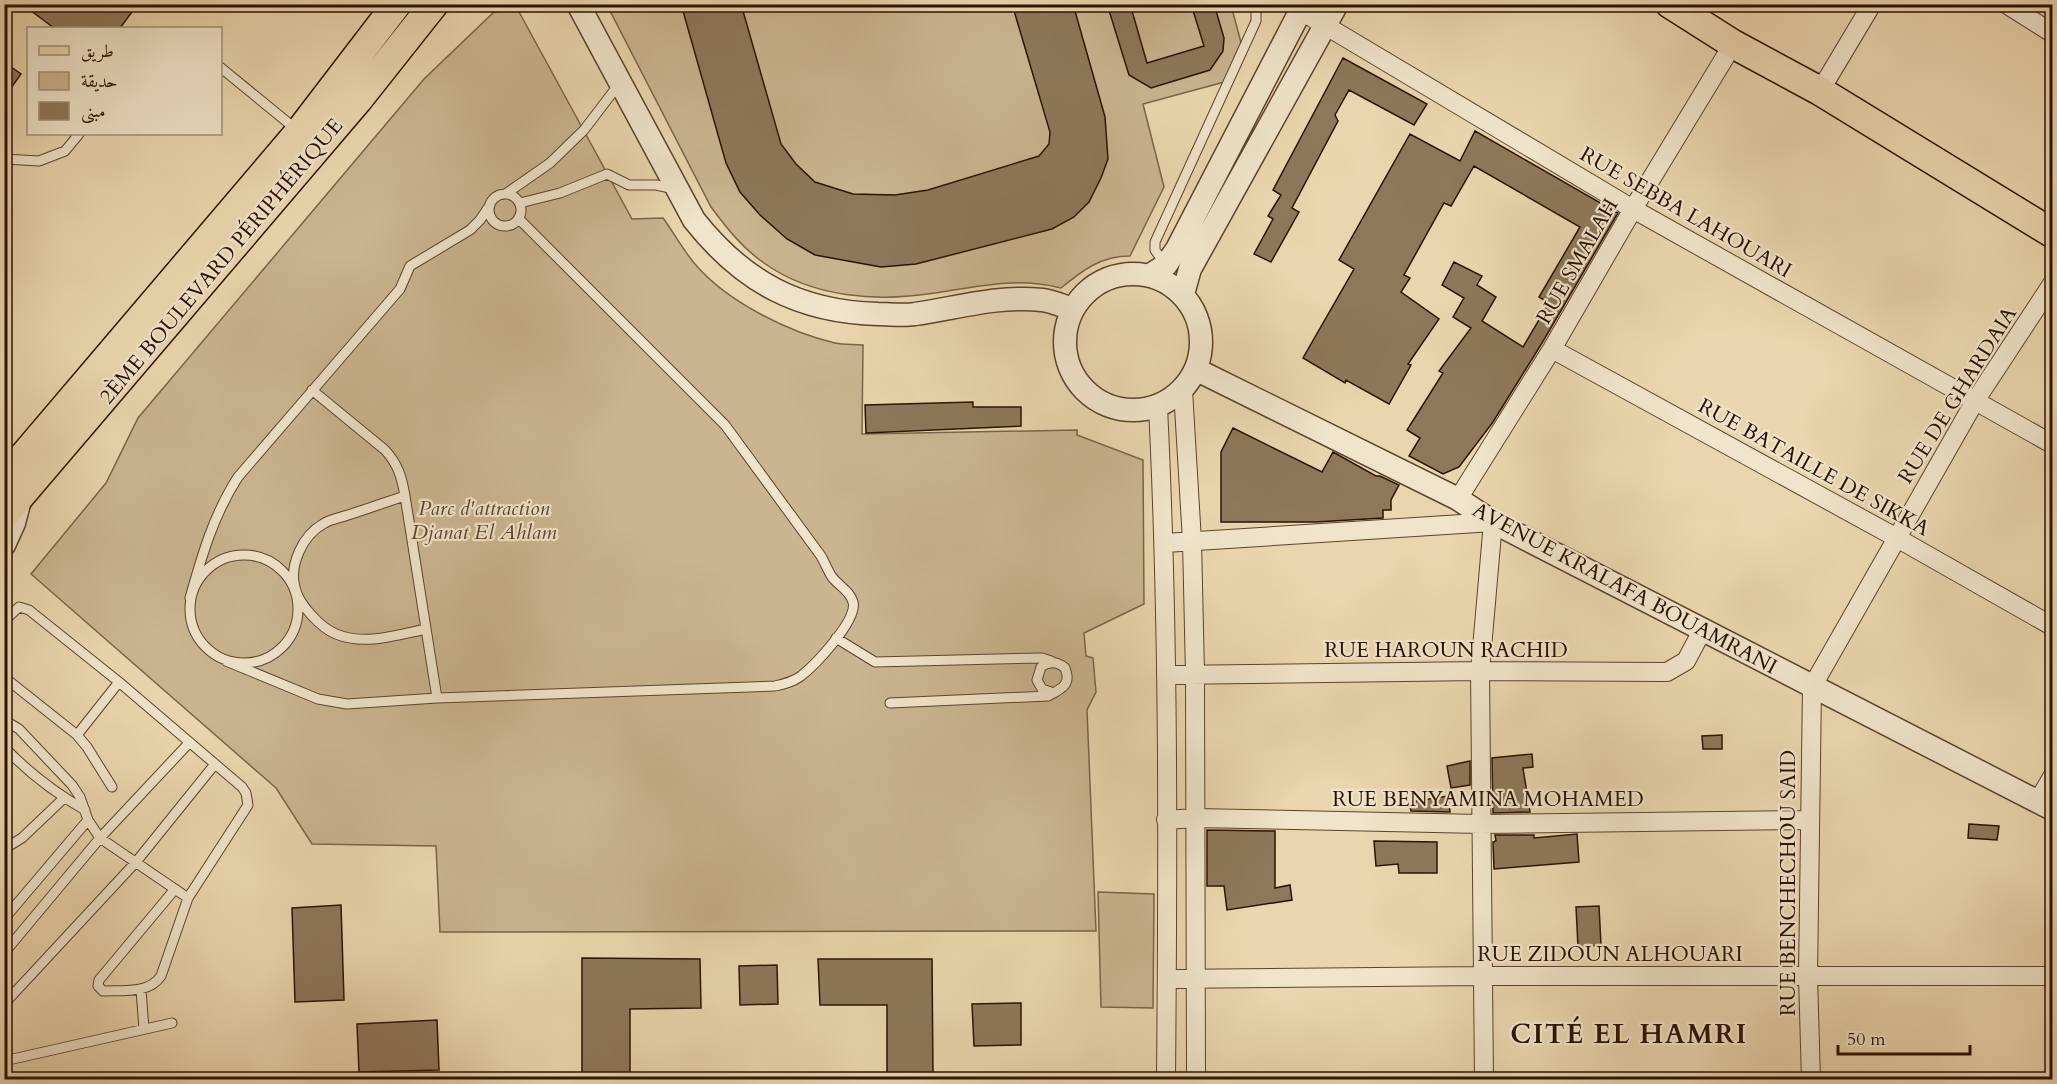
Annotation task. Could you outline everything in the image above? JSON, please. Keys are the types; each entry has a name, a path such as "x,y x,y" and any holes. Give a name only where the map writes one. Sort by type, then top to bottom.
{"main road":[{"name":"2ÈME BOULEVARD PÉRIPHÉRIQUE","path":"10,496 299,132 397,4"},
{"name":"2ÈME BOULEVARD PÉRIPHÉRIQUE","path":"10,496 358,100 434,4"},
{"path":"1670,4 1733,44 1820,91 2052,233"}],"street":[{"path":"578,4 694,220 712,242 734,263 764,285 800,301 862,314 912,315 991,300 1042,300 1072,309"},
{"path":"1183,294 1190,269 1337,4"},
{"path":"1820,91 1872,4"},
{"path":"2006,4 2052,33"},
{"path":"1158,270 1164,280 1183,294 1198,317 1203,342 1197,370 1183,390 1158,406 1127,411 1095,400 1079,385 1067,364 1064,337 1072,309 1095,285 1127,273 1158,270 1177,249 1303,8"},
{"name":"RUE SEBBA LAHOUARI","path":"1303,8 1325,26 1634,209 2052,444"},
{"name":"RUE SMALAH","path":"1458,499 1552,349 1733,44"},
{"name":"RUE DE GHARDAIA","path":"1812,687 1975,401 2052,284"},
{"name":"RUE BATAILLE DE SIKKA","path":"1552,349 1897,538 2052,626"},
{"name":"AVENUE KRALAFA BOUAMRANI","path":"1197,370 1458,499 1493,522 2045,805"},
{"path":"1183,390 1192,542 1195,674 1196,1080"},
{"path":"1158,406 1165,543 1167,675 1166,1080"},
{"path":"4,545 14,523 10,496"},
{"path":"1165,543 1493,522 1480,671 1484,1080"},
{"name":"RUE HAROUN RACHID","path":"1167,675 1480,671 1667,672 1686,661 1703,629"},
{"name":"RUE BENCHECHOU SAID","path":"1811,1080 1808,977 1812,687"},
{"path":"2045,805 2052,777"},
{"name":"RUE BENYAMINA MOHAMED","path":"1166,820 1195,818 1481,824 1810,820"},
{"name":"RUE ZIDOUN ALHOUARI","path":"1167,980 1483,976 2052,976"}],"lane":[{"path":"1158,270 1155,242 1256,21 1253,4"},
{"path":"222,69 299,132"},
{"path":"519,219 724,425 821,556 832,577 850,595 854,605 852,615 836,638 800,677 789,683 775,686 331,703 226,661 207,650 195,635 189,617 190,598 205,544 227,494 238,477 400,289 410,266 470,230 480,220 496,196 507,193 550,162 584,130 620,82"},
{"path":"4,159 39,161 65,151 78,135"},
{"path":"520,202 560,193 608,174 629,184 656,185 678,190"},
{"path":"490,205 490,216 498,224 509,226 519,219 520,202 507,193"},
{"path":"312,390 394,459 405,496 437,698"},
{"path":"226,661 245,663 263,660 280,650 292,635 299,606 294,588 295,567 300,550 310,535 323,524 405,496"},
{"path":"190,598 197,580 210,566 226,557 245,554 264,558 284,572 321,626 337,634 356,639 372,639 426,629"},
{"path":"4,621 15,609 24,607 119,682 242,787 246,793 248,805 188,898 162,976 151,987 141,990 103,991 98,986 99,980 175,889"},
{"path":"836,638 875,662 1042,658 1056,662 1065,668 1068,678 1064,688 1048,696 890,703"},
{"path":"1054,693 1042,689 1037,675 1045,664 1056,662"},
{"path":"4,677 76,735 87,747 112,787"},
{"path":"76,735 119,682"},
{"path":"4,720 18,729 72,785 80,797 88,820 100,838 188,898"},
{"path":"4,952 100,838 189,742"},
{"path":"4,747 64,798 85,810"},
{"path":"4,1004 136,862 215,764"},
{"path":"4,849 22,838 64,798"},
{"path":"4,919 88,820"},
{"path":"141,990 144,1029"},
{"path":"4,1061 172,1023"}],"green space":[{"path":"607,5 1231,5 1243,50 1224,82 1143,104 1164,187 1130,256 1101,261 1077,275 1061,288 1013,283 983,285 913,296 868,297 824,290 783,275 756,257 735,237 711,207"},
{"name":"Parc d'attraction Djanat El Ahlam","path":"518,10 632,219 663,218 691,259 708,278 759,313 817,338 838,344 863,345 862,434 1077,430 1077,435 1143,460 1144,604 1084,633 1086,656 1093,658 1096,692 1087,710 1096,931 440,932 436,846 312,844 276,788 31,574 106,483 138,418 424,79 494,12"},
{"path":"1098,892 1154,894 1153,1008 1101,1007"}],"building":[{"path":"22,4 138,4 121,27 53,27"},
{"path":"681,4 741,4 781,144 796,164 815,182 853,194 895,195 928,190 1039,156 1049,144 1050,132 1012,4 1073,4 1105,117 1108,159 1101,178 1089,202 1074,217 1052,229 916,264 881,267 815,255 787,239 760,215 740,192 726,163"},
{"path":"1107,4 1130,4 1147,63 1204,46 1191,4 1214,4 1224,38 1223,51 1210,70 1151,88 1129,75"},
{"path":"1343,58 1427,104 1414,125 1349,90 1335,115 1338,121 1292,208 1299,212 1271,262 1254,254 1273,219 1268,216 1281,195 1273,190"},
{"path":"4,62 21,74 4,98"},
{"path":"1475,131 1618,213 1493,422 1459,467 1443,474 1409,456 1420,438 1407,430 1443,373 1439,371 1471,328 1453,317 1464,298 1442,285 1454,262 1482,276 1477,285 1496,297 1482,321 1523,347 1549,303 1539,297 1580,227 1474,166 1451,206 1444,203 1404,275 1410,278 1401,292 1439,319 1408,364 1411,365 1389,404 1346,380 1345,383 1303,358 1354,269 1339,260 1410,134 1460,161"},
{"path":"973,402 973,407 1021,407 1021,426 866,433 865,405"},
{"path":"1233,428 1322,472 1333,452 1376,476 1399,485 1391,500 1391,510 1383,510 1383,518 1316,522 1221,522 1221,452"},
{"path":"1722,735 1722,749 1703,749 1702,736"},
{"path":"1532,754 1533,767 1523,768 1530,812 1493,813 1492,758"},
{"path":"1470,761 1470,785 1451,788 1447,766"},
{"path":"1448,796 1450,812 1411,811 1409,802"},
{"path":"1969,824 1999,826 1997,840 1968,838"},
{"path":"1207,830 1275,831 1275,888 1290,885 1292,900 1227,910 1224,886 1207,886"},
{"path":"1577,834 1579,862 1494,869 1495,835 1534,835 1534,838"},
{"path":"1374,841 1437,842 1437,873 1399,873 1398,864 1376,866"},
{"path":"341,905 344,1000 295,1002 292,908"},
{"path":"1599,906 1601,945 1578,947 1576,907"},
{"path":"582,958 700,959 701,1008 630,1009 630,1074 582,1074"},
{"path":"818,959 932,959 933,1074 887,1076 887,1005 820,1005"},
{"path":"777,965 778,1004 740,1005 739,966"},
{"path":"1021,1003 1021,1045 974,1046 972,1004"},
{"path":"437,1020 439,1070 359,1072 357,1024"}],"district":[{"name":"CITÉ EL HAMRI","path":"1629,1034"}]}
